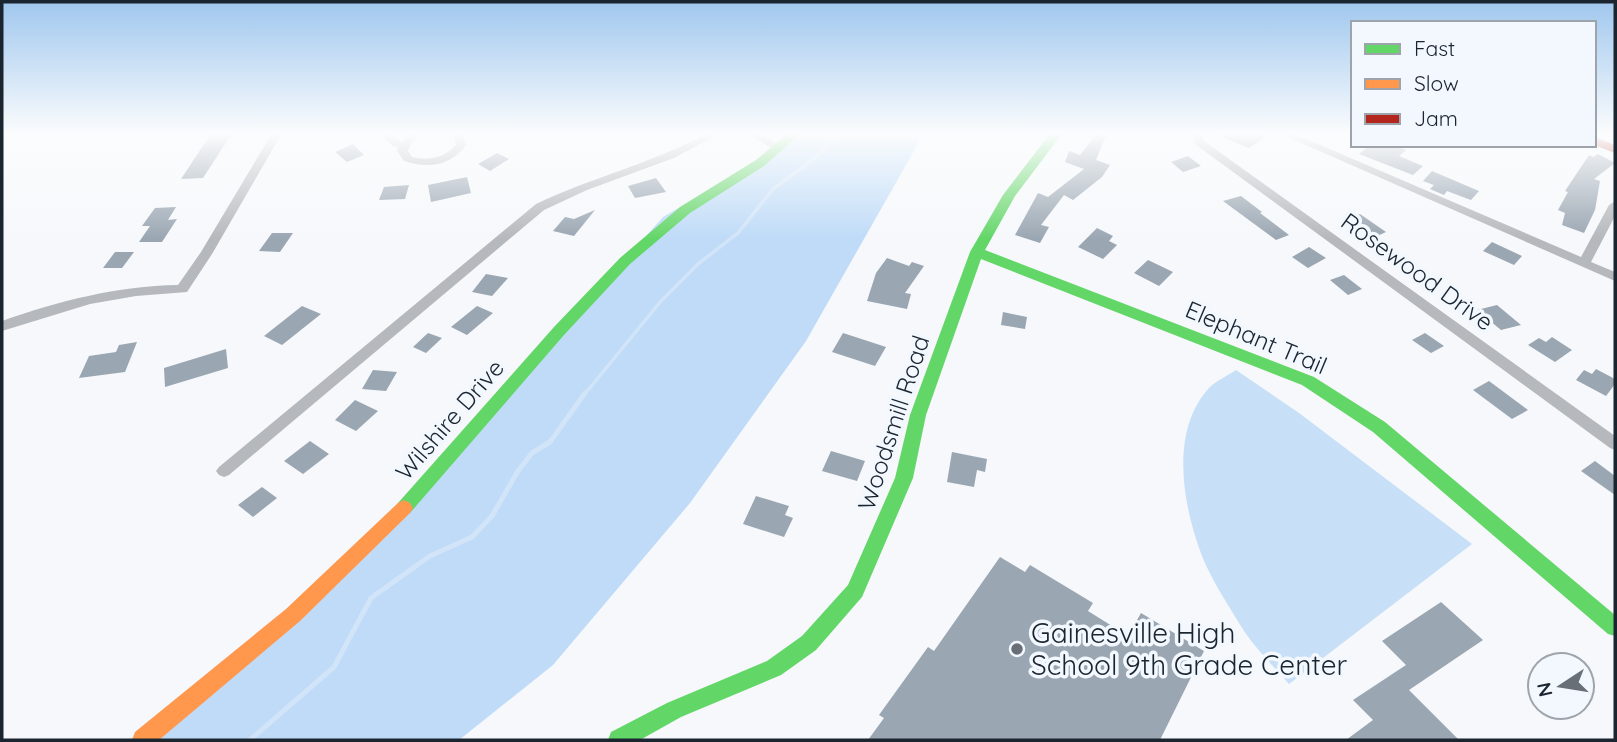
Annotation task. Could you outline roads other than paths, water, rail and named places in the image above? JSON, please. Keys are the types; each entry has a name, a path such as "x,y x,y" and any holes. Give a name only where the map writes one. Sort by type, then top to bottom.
{"street":[{"path":"2,326 62,306 123,293 148,289 182,289 256,170"},
{"path":"224,471 540,207 603,179 632,170"},
{"name":"Wilshire Drive","path":"143,740 330,584 432,479 602,284 661,227 701,198 750,170"},
{"name":"Woodsmill Road","path":"619,740 674,710 774,668 809,643 855,591 905,478 918,415 976,252 1009,195 1028,170"},
{"name":"Rosewood Drive","path":"1237,170 1615,444"},
{"path":"1367,170 1615,277"},
{"path":"1584,264 1615,205"},
{"name":"Elephant Trail","path":"976,252 1308,381 1379,427 1615,627"}],"waterway":[{"path":"584,395 661,301 698,264 738,233 773,189 799,170"},
{"path":"250,740 334,667 371,598 430,556 472,537 492,516 518,471 532,453 550,442 585,393"}],"place":[{"name":"Gainesville High School 9th Grade Center","path":"1017,649"}]}
